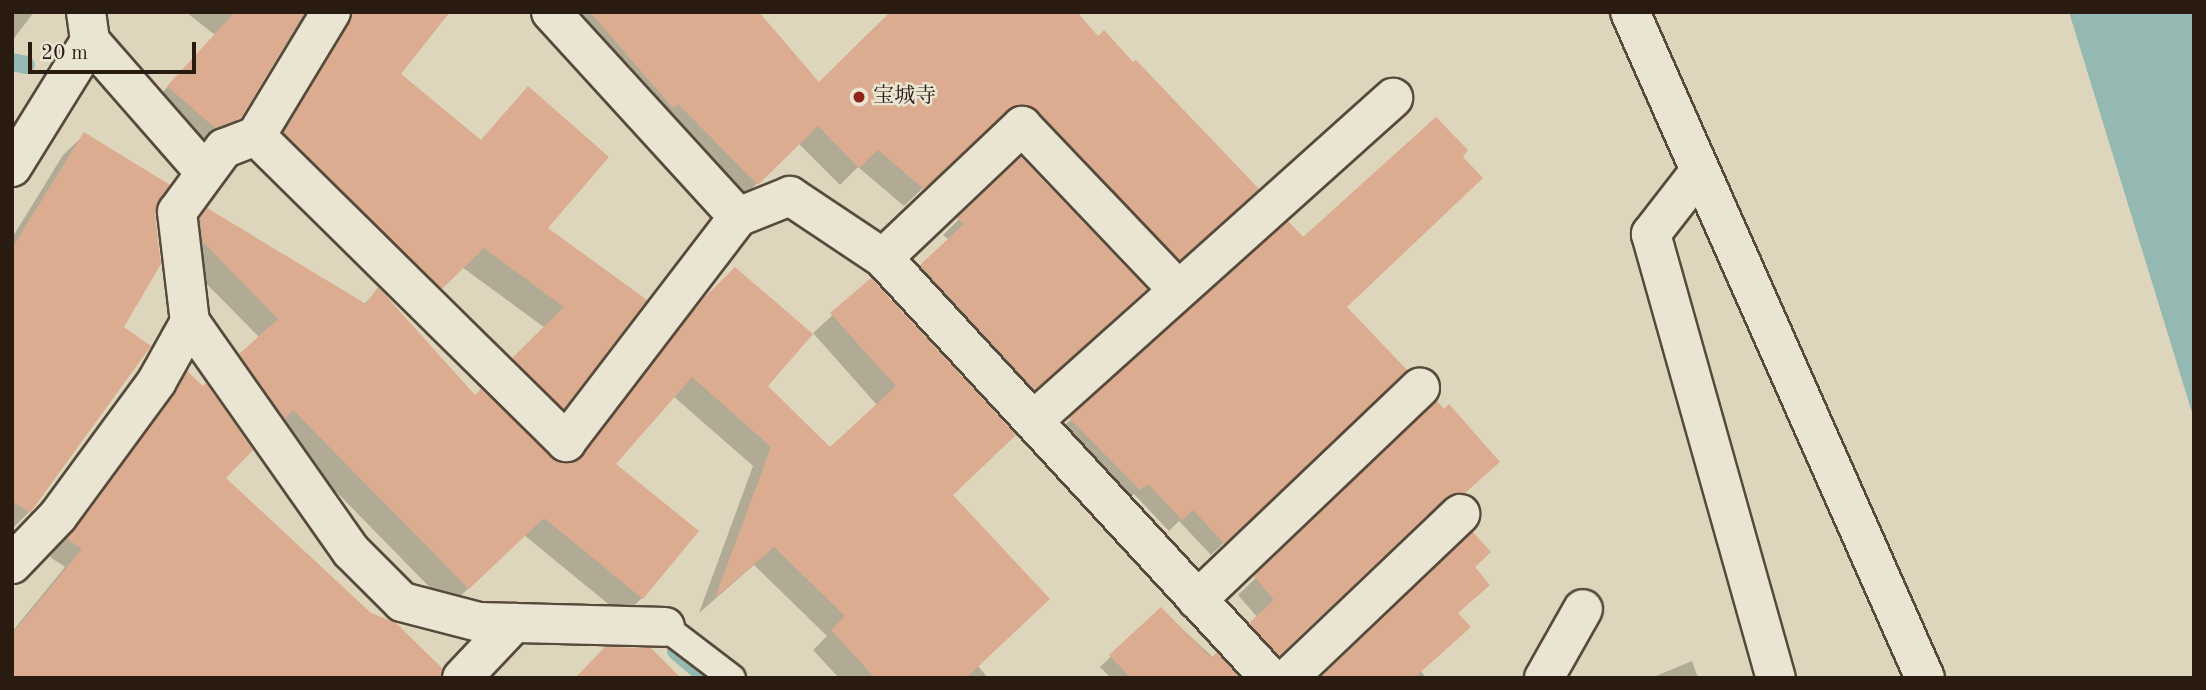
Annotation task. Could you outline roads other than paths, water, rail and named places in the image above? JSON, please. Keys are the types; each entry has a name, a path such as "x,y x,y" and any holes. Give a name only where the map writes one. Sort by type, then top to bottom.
{"street":[{"path":"331,12 256,136 224,148 204,171 177,212 190,322 351,551 402,602 480,622 664,627"},
{"path":"551,12 738,217"},
{"path":"1630,12 1925,678"},
{"path":"12,167 88,27 204,171"},
{"path":"1033,421 1393,97"},
{"path":"883,258 1022,126 1178,290"},
{"path":"256,136 566,442 738,217 790,196 883,258 1270,678"},
{"path":"1700,171 1651,234 1776,678"},
{"path":"12,564 58,516 157,381 190,322"},
{"path":"1197,600 1420,388"},
{"path":"1288,678 1460,514"},
{"path":"1544,678 1583,609"},
{"path":"462,678 514,623"}],"lane":[{"path":"664,627 732,678"}],"water":[{"path":"2069,12 2194,12 2194,419"}],"waterway":[{"path":"12,62 26,65"},
{"path":"676,651 708,678"}],"place":[{"name":"宝城寺","path":"859,97"}]}
